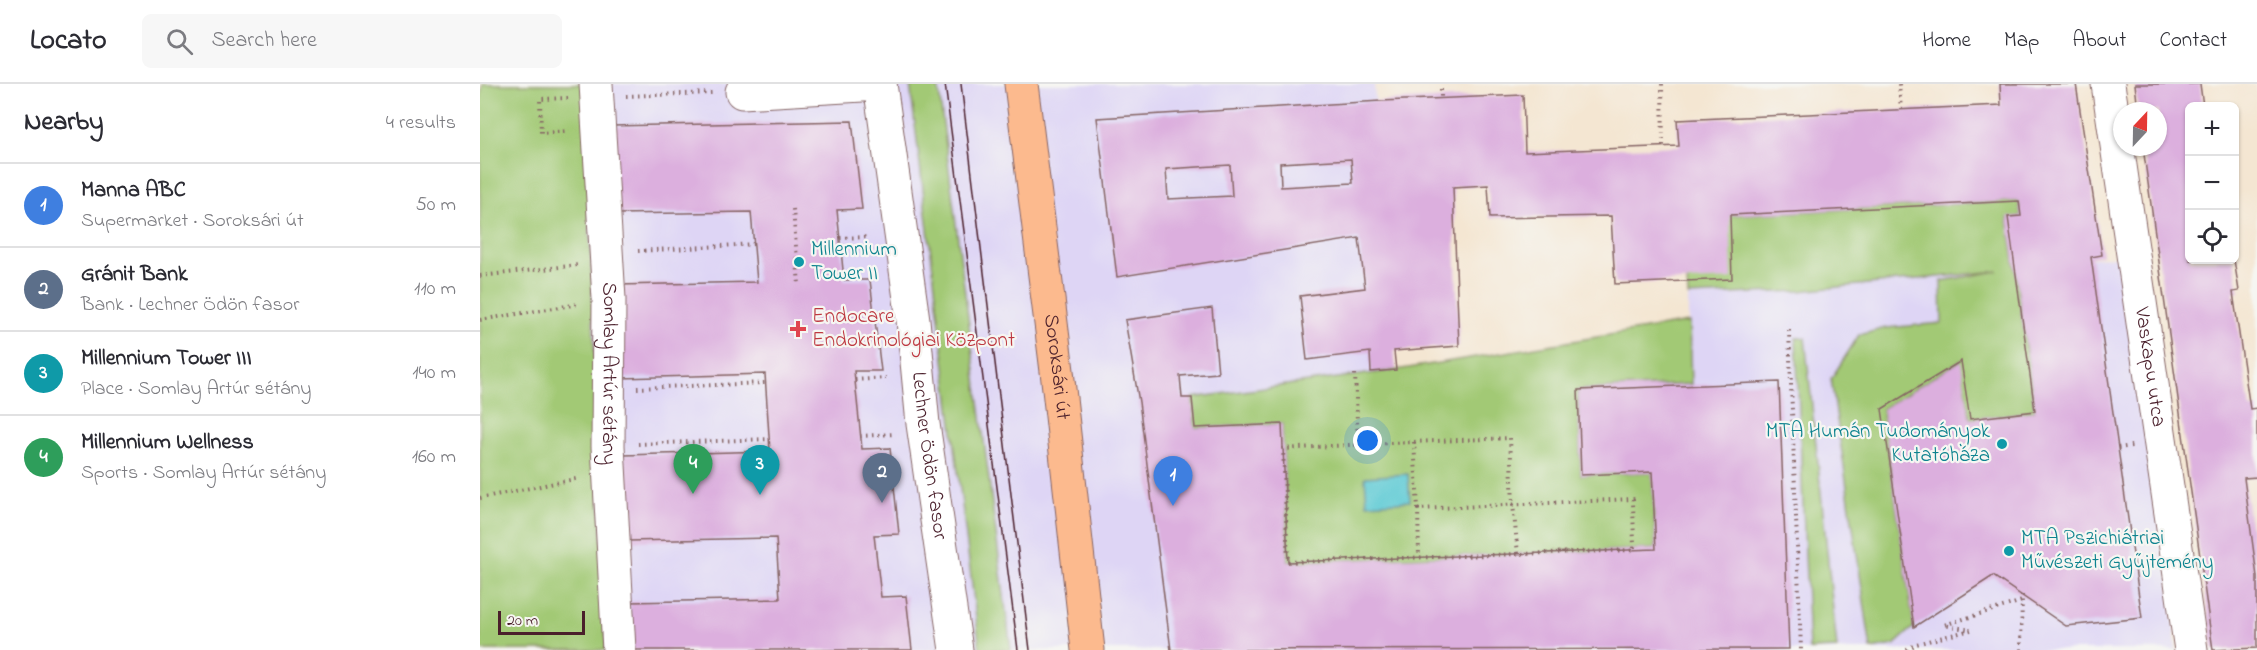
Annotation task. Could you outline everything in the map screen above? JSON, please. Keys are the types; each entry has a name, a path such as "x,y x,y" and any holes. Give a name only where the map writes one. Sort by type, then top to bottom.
{"main road":[{"name":"Soroksári út","path":"1021,84 1057,371 1086,648"}],"street":[{"path":"742,92 880,84"},
{"name":"Lechner Ödön fasor","path":"880,84 913,320 923,424 956,650"},
{"name":"Vaskapu utca","path":"2108,84 2191,650"},
{"name":"Somlay Artúr sétány","path":"596,90 609,299 607,389 619,650"}],"path":[{"path":"1662,84 1663,147"},
{"path":"1899,84 1901,110"},
{"path":"1441,89 1441,99"},
{"path":"597,129 542,133 540,99 596,90 742,92"},
{"path":"793,208 799,285"},
{"path":"480,276 607,257 754,244"},
{"path":"480,320 609,299"},
{"path":"1790,330 1801,650"},
{"path":"1355,375 1358,444"},
{"path":"855,380 886,378"},
{"path":"607,389 765,383"},
{"path":"860,436 895,434"},
{"path":"1418,509 1513,504 1633,499 1634,550 1288,562 1282,449 1510,438 1513,504 1518,554"},
{"path":"480,498 609,459 769,439"},
{"path":"1414,442 1419,558"},
{"path":"2118,448 2134,445"},
{"path":"1907,650 1916,644 1971,630 1944,625 2022,598 2021,650"}],"shaded area":[{"path":"490,84 1374,84 1396,370 1688,322 1688,296 2139,254 2176,650 480,650 480,135"}],"green space":[{"path":"483,84 584,84 606,650 480,650 480,100"},
{"path":"910,84 938,84 1011,650 980,650"},
{"path":"2019,201 2021,216 2008,218 2035,411 1970,419 1960,361 1882,409 1914,627 1894,645 1871,649 1831,379 1859,335 1886,328 1942,323 1941,281 1998,271 1799,291 1688,296 1687,281 1730,215"},
{"path":"1689,322 1691,384 1578,390 1581,475 1652,472 1656,549 1288,562 1282,424 1195,428 1192,398 1396,370"},
{"path":"1796,338 1805,338 1837,648 1809,649"}],"water":[{"path":"1408,474 1410,501 1367,504 1365,477"}],"building":[{"path":"2000,84 2076,84 2102,255 2091,257 2142,618 2066,626 1993,576 1914,627 1882,409 1961,361 1970,419 2035,411 2008,217 2021,216 2019,201 1730,215 1732,279 1615,284 1611,216 1490,218 1488,185 1453,187 1459,346 1394,351 1396,370 1371,372 1370,352 1307,360 1300,296 1365,288 1359,238 1117,277 1097,118 1523,95 1525,152 1679,146 1677,120 2001,105","holes":["1351,159 1353,183 1281,187 1280,163","1230,165 1232,196 1168,199 1166,169"]},
{"path":"2135,84 2200,84 2202,102 2185,102 2185,264 2235,264 2239,291 2233,292 2250,409 2257,408 2257,477 2244,478 2257,577 2257,648 2213,650 2144,156 2167,156 2167,102 2137,102"},
{"path":"852,121 862,209 837,210 844,280 870,280 881,371 854,371 862,449 890,448 899,534 874,535 881,597 906,596 912,650 632,650 630,602 780,599 776,538 628,541 624,455 770,451 765,374 621,378 618,285 757,282 751,212 615,214 611,126"},
{"path":"1212,308 1218,373 1180,376 1182,398 1192,398 1195,428 1282,424 1288,562 1656,549 1652,472 1581,475 1578,390 1779,382 1789,649 1171,650 1139,402 1125,320"}],"tram line":[{"path":"945,84 1018,650"},
{"path":"961,84 1030,650"}],"place":[{"name":"Millennium Tower II","path":"799,262"},
{"name":"Endocare Endokrinológiai Központ","path":"798,329"},
{"name":"MTA Humán Tudományok Kutatóháza","path":"2002,444"},
{"name":"Millennium Wellness","path":"693,494"},
{"name":"Millennium Tower III","path":"760,495"},
{"name":"Gránit Bank","path":"882,503"},
{"name":"Manna ABC","path":"1173,506"},
{"name":"MTA Pszichiátriai Művészeti Gyűjtemény","path":"2009,551"}]}
